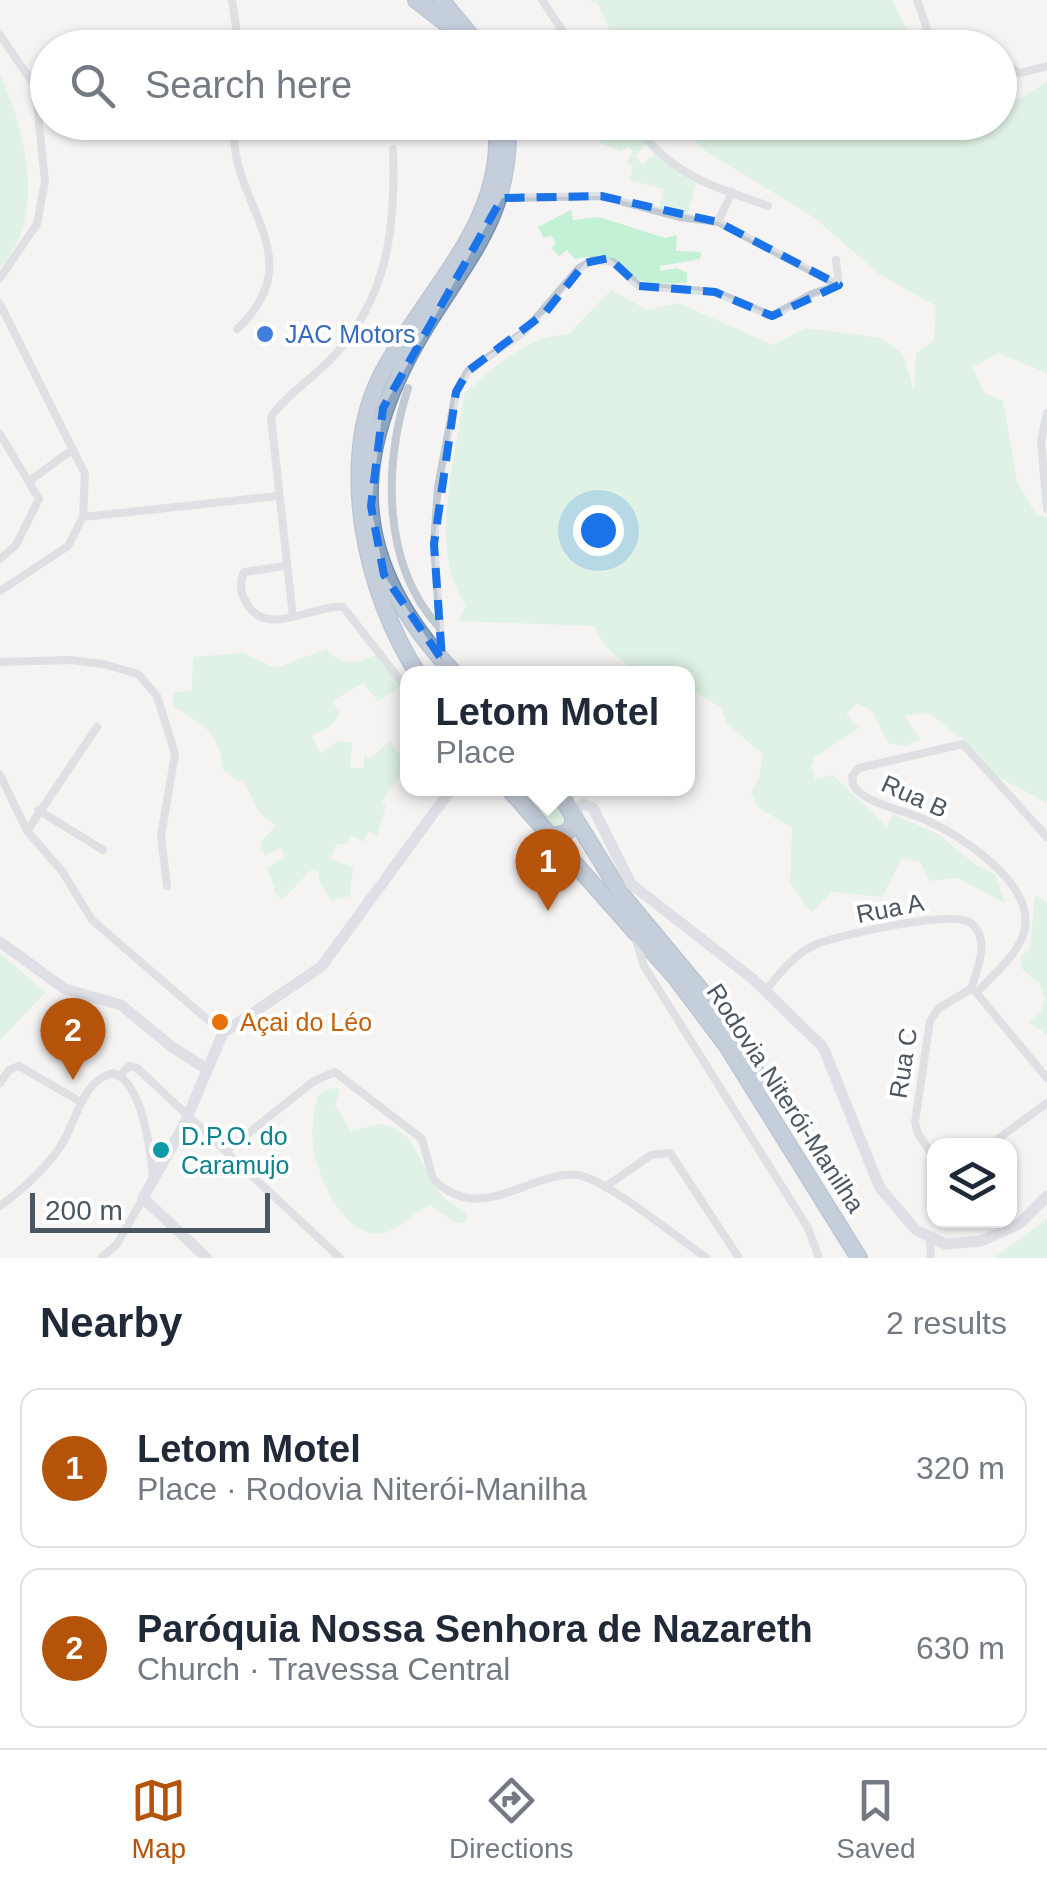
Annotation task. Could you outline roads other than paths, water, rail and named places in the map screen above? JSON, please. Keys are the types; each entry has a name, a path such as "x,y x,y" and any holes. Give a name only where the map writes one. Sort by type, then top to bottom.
{"highway":[{"path":"416,0 453,30"},
{"path":"441,0 467,30"},
{"path":"414,666 378,594 368,554 360,475 364,439 380,376 480,220 494,167 495,140"},
{"path":"448,666 402,611 384,575 371,506 374,441 382,408 406,361 486,232 502,198 507,140"},
{"name":"Rodovia Niterói-Manilha","path":"514,796 633,930 727,1046 859,1258"},
{"name":"Rodovia Niterói-Manilha","path":"562,796 602,863 742,1048 871,1258"},
{"path":"547,837 566,833 573,826 573,811"},
{"path":"602,863 625,877"}],"street":[{"path":"232,0 236,30"},
{"path":"542,0 562,30"},
{"path":"916,0 927,30"},
{"path":"0,35 30,80"},
{"path":"1017,71 1047,66"},
{"path":"0,278 36,224 45,180 40,140"},
{"path":"235,140 236,163 257,212 271,264 265,298 237,329"},
{"path":"649,140 679,172 768,206"},
{"path":"293,617 271,417 330,360 370,308 393,223 393,149"},
{"path":"718,222 732,192"},
{"path":"502,198 601,196 679,217 718,222 839,285"},
{"path":"442,660 436,509 456,392 468,371 544,314 585,263 604,259 640,286 716,292 772,316 812,294 839,285"},
{"path":"836,260 839,285"},
{"path":"0,304 85,474 80,498 84,517 68,546 0,591"},
{"path":"408,388 391,456 391,495 403,561 414,593 439,626"},
{"path":"1047,413 1041,441 1047,509"},
{"path":"0,434 39,499 16,545 0,559"},
{"path":"31,480 73,448"},
{"path":"84,517 278,496"},
{"path":"286,566 244,572 241,592 257,616 293,617 343,607 400,680"},
{"path":"0,662 70,660 103,664 138,674 158,696 174,754 161,836 166,886"},
{"path":"28,830 97,727"},
{"name":"Rua B","path":"974,990 1021,941 1026,911 1020,899 1003,876 967,844 931,822 865,795 853,784 852,776 859,768 963,744 1047,837"},
{"path":"0,774 28,830 62,872 92,920 224,1034"},
{"path":"101,1258 118,1244 188,1116 224,1034 321,968 446,796"},
{"path":"573,811 583,804 593,808 625,877 765,990 823,1047 880,1188 893,1208 930,1238 955,1244 982,1241 1018,1224 1047,1196"},
{"path":"38,810 102,850"},
{"name":"Rua A","path":"765,990 788,964 817,944 948,917 964,920 978,932 980,960 974,990"},
{"path":"633,930 644,966 808,1228 819,1258"},
{"path":"0,942 65,989 121,1005 172,1047 207,1068"},
{"path":"974,990 1047,1078"},
{"name":"Rua C","path":"927,1147 915,1122 930,1021 939,1008 974,990"},
{"path":"120,1074 129,1066 137,1068 340,1258"},
{"path":"0,1082 14,1067 27,1069 82,1102"},
{"path":"226,1151 314,1081 335,1072 414,1131 426,1146 433,1179 452,1193 486,1198 571,1175 605,1187 707,1258"},
{"path":"0,1206 23,1190 58,1150 82,1102 106,1074 120,1074 128,1081 144,1126 153,1179"},
{"path":"999,1138 1047,1102"},
{"path":"605,1187 651,1155 670,1153 739,1258"},
{"path":"143,1198 207,1258"},
{"path":"930,1238 931,1258"}],"place":[{"name":"JAC Motors","path":"265,334"},
{"name":"Letom Motel","path":"548,911"},
{"name":"Açai do Léo","path":"220,1022"},
{"name":"Paróquia Nossa Senhora de Nazareth","path":"73,1080"},
{"name":"D.P.O. do Caramujo","path":"161,1150"}]}
